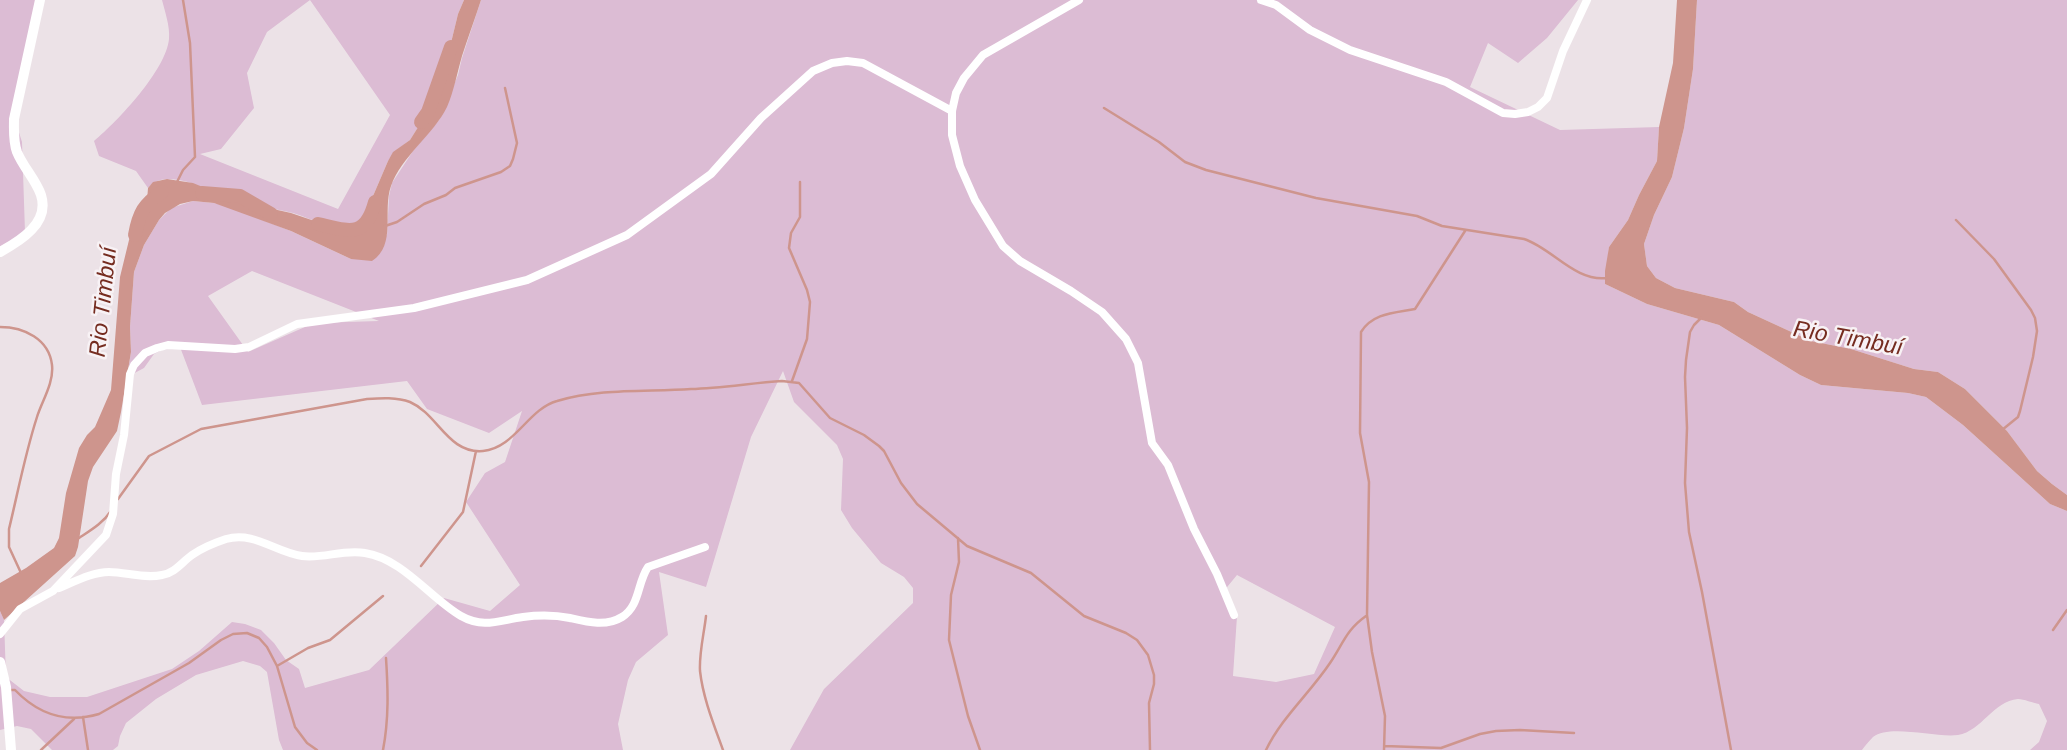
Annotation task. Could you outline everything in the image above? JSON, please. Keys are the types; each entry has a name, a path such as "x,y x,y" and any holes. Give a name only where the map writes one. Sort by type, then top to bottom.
{"street":[{"path":"0,252 27,235 42,215 41,195 17,152 13,135 14,119 40,0"},
{"path":"1079,0 983,55 964,78 956,93 952,111 952,135 960,166 975,200 1003,246 1020,261 1102,313 1120,332 1133,352 1143,389 1152,443 1168,465 1234,615"},
{"path":"1261,0 1276,5 1310,30 1350,50 1446,82 1503,113 1515,114 1528,112 1547,98 1563,51 1587,0"},
{"path":"52,591 98,546 110,526 124,435 128,385 134,365 145,353 168,345 249,348 297,324 414,308 527,280 627,235 711,174 761,118 813,71 832,63 863,63 952,111"},
{"path":"0,634 24,606 52,591 107,572 154,577 165,575 206,547 239,537 251,538 304,556 349,551 376,555 423,585 448,608 481,624 532,616 556,616 598,623 622,618 631,610 648,567 705,547"},
{"path":"0,662 6,687 11,750"}],"shaded area":[{"path":"0,0 40,0 16,123 22,142 25,232 0,247"},
{"path":"162,0 310,0 464,0 442,80 410,140 394,152 388,161 373,196 369,219 361,230 334,227 293,213 241,202 178,180 166,179 148,188 136,171 99,156 94,141 139,94 166,51 169,34","holes":["310,0 390,115 338,209 200,154 221,149 254,108 247,73 267,32"]},
{"path":"464,0 481,0 447,107 396,175 389,196 387,236 380,254 372,261 351,259 291,231 214,203 193,201 180,204 159,220 144,245 134,272 131,352 121,412 117,431 93,467 88,481 75,556 4,620 0,611 0,583 54,548 59,538 66,493 79,448 95,427 111,390 120,277 129,240 144,211 148,188 153,182 167,179 193,183 237,201 291,213 338,229 361,230 369,219 373,196 388,161 393,152 410,140 442,80"},
{"path":"481,0 1578,0 1547,38 1518,63 1488,43 1470,87 1560,130 1659,127 1657,161 1628,220 1609,247 1605,284 1647,304 1719,325 1821,385 1926,397 1963,425 2050,504 2067,511 2067,750 2030,750 2039,742 2047,721 2039,704 2018,699 2001,705 1974,728 1958,735 1902,731 1881,733 1873,737 1862,750 790,750 824,689 913,603 913,588 904,577 881,563 841,510 843,459 837,445 794,402 783,371 751,437 706,587 659,572 668,635 636,662 628,680 618,724 623,750 283,750 267,672 260,666 243,661 196,675 156,699 126,723 118,746 113,750 52,750 31,729 17,726 0,730 0,611 4,620 6,677 24,691 50,697 87,697 172,669 199,651 232,622 261,630 286,660 299,669 305,688 369,670 444,598 490,611 520,585 466,502 485,473 505,462 522,411 489,433 427,409 407,381 202,405 180,347 154,354 144,368 127,377 131,352 134,272 144,245 159,220 171,208 193,201 226,206 291,231 351,259 387,235 392,183 413,151 439,120 458,75","holes":["252,271 379,321 314,323 248,352 208,296","1237,575 1335,627 1314,674 1276,682 1233,676 1237,616 1223,592"]},
{"path":"1677,0 1697,0 1693,69 1684,128 1672,177 1644,244 1647,266 1656,278 1675,288 1734,302 1748,312 1811,341 1851,349 1914,369 1938,372 1965,389 2007,431 2037,471 2067,495 2067,511 2050,504 1963,425 1926,397 1821,385 1719,325 1647,304 1605,284 1609,247 1628,220 1657,161 1659,127 1673,63"},
{"path":"1697,0 2067,0 2067,495 2037,471 2007,431 1965,389 1938,372 1914,369 1851,349 1811,341 1748,312 1734,302 1675,288 1656,278 1647,266 1644,244 1672,177 1684,128 1693,69"}],"waterway":[{"path":"177,182 183,170 195,157 190,43 183,0"},
{"name":"Rio Timbuí","path":"421,122 428,112 451,47"},
{"path":"385,226 397,222 455,188 501,172 510,166 517,143 505,88"},
{"path":"1104,108 1159,142 1185,162 1206,170 1316,198 1417,216 1442,226 1524,239 1584,275 1607,278"},
{"path":"792,381 807,339 810,302 789,248 791,233 800,217 800,182"},
{"name":"Rio Timbuí","path":"135,235 143,210 162,192"},
{"name":"Rio Timbuí","path":"202,193 240,196 271,214"},
{"name":"Rio Timbuí","path":"318,224 354,230 366,222 375,202"},
{"path":"1956,220 1994,259 2035,318 2037,331 2033,357 2020,411 2018,417 2002,430"},
{"path":"1384,750 1385,716 1367,615 1369,482 1360,433 1361,332 1378,317 1415,309 1465,231"},
{"path":"1701,318 1690,332 1686,360 1685,483 1689,532 1731,750"},
{"path":"0,327 18,329 34,336 46,348 52,365 51,378 25,459 9,529 9,547 21,573"},
{"path":"118,499 149,456 201,429 367,399 383,398 410,402 428,415 452,440 471,450 483,451 504,443 547,405 573,397 607,392 782,381 799,383 830,418 864,435 879,446 917,504 967,546 1031,573 1084,616 1137,640 1148,655 1154,675 1149,703 1150,750"},
{"path":"421,566 463,512 476,451"},
{"path":"79,538 101,523 111,511"},
{"path":"958,538 959,562 951,595 949,640 968,716 980,750"},
{"path":"277,666 308,648 330,640 383,596"},
{"path":"2053,630 2067,610"},
{"path":"706,616 701,650 701,681 723,750"},
{"path":"1266,750 1280,727 1330,663 1349,632 1366,616"},
{"path":"10,690 15,690 33,705 53,715 87,717 99,714 189,663 221,640 233,634 247,633 259,638 267,647 277,666 295,727 307,743 317,750"},
{"path":"383,750 388,704 386,658"},
{"path":"83,717 88,750"},
{"path":"41,750 74,719"},
{"path":"1385,746 1441,748 1496,731 1574,733"}]}
